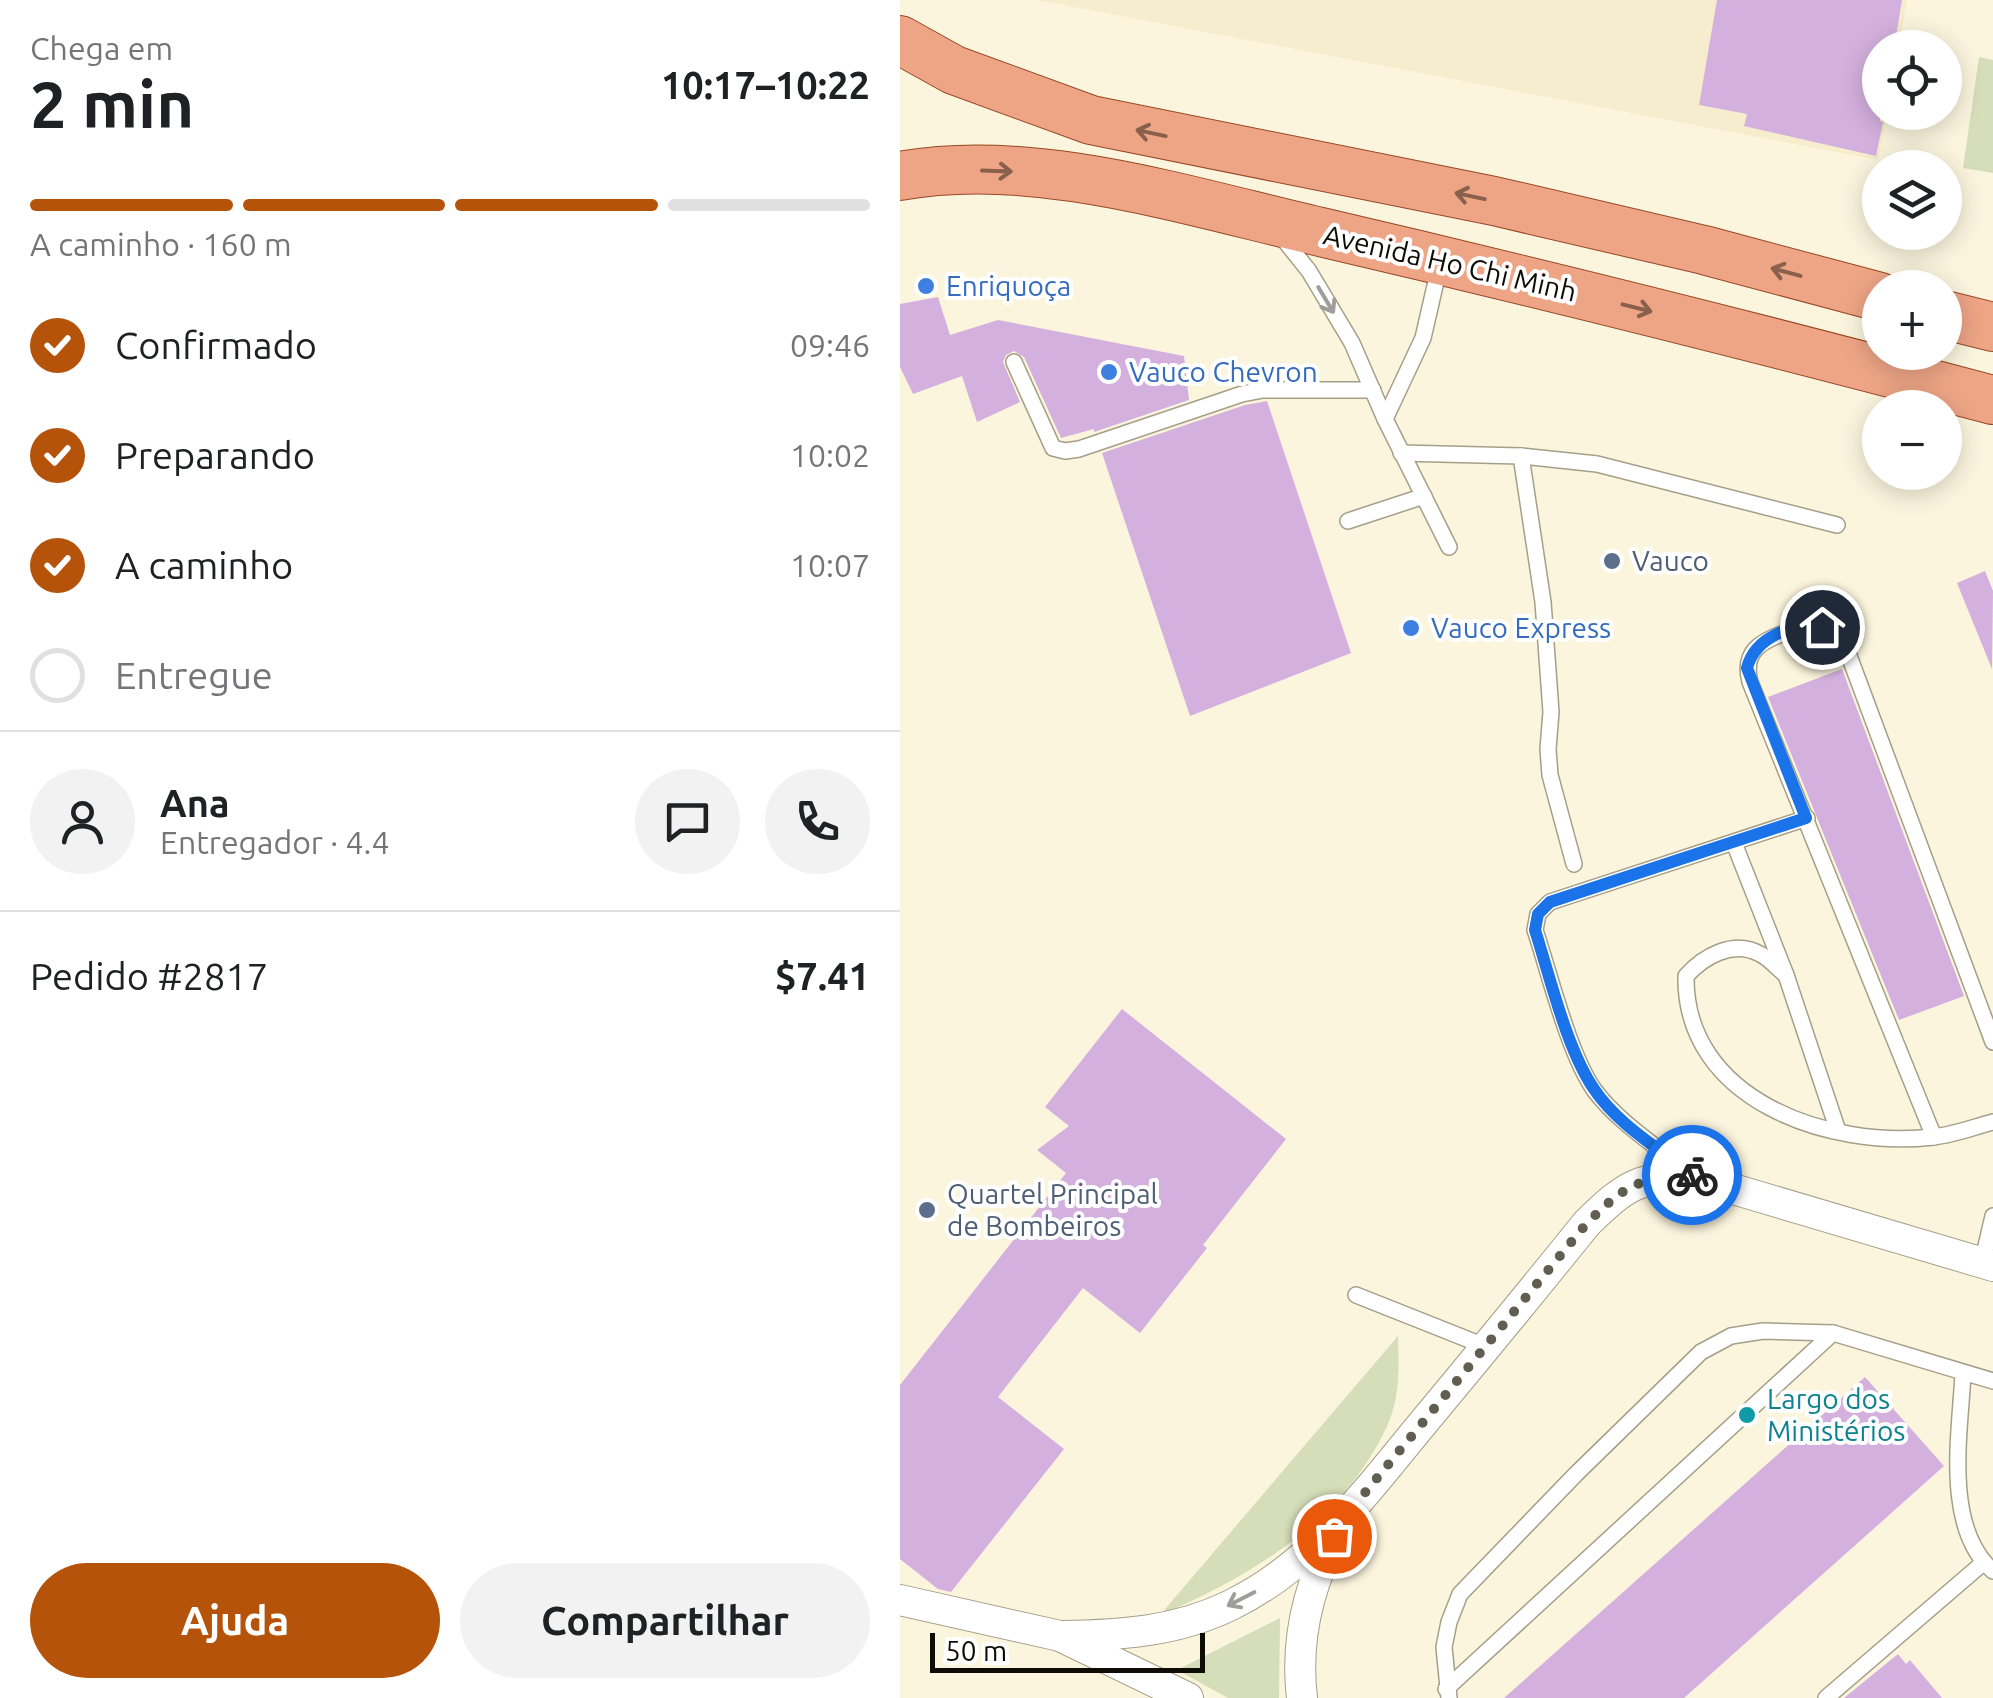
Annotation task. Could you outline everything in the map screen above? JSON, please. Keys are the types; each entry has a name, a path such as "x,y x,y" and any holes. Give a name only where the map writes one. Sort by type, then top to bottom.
{"main road":[{"path":"900,40 954,70 1092,120 1494,200 1862,292"},
{"name":"Avenida Ho Chi Minh","path":"900,176 974,170 1072,176 1440,260 1993,400"},
{"path":"1962,320 1993,328"}],"street":[{"path":"1060,1636 1159,1630 1228,1606 1291,1567 1345,1517 1587,1223 1631,1186 1660,1176 1696,1178 1987,1264"},
{"path":"1302,1698 1300,1639 1310,1596 1324,1555 1345,1517"},
{"path":"900,1589 940,1609"},
{"path":"900,1600 1060,1636 1188,1698"}],"lane":[{"path":"1270,220 1309,271 1352,343 1385,420 1449,547"},
{"path":"1385,420 1423,338 1440,260"},
{"path":"1014,362 1053,448 1064,452 1242,394 1291,389 1373,390"},
{"path":"1401,453 1522,456 1609,466 1838,525"},
{"path":"1522,456 1544,602 1550,775 1574,864"},
{"path":"1348,520 1424,496"},
{"path":"1934,1138 1747,668 1750,653 1762,640 1807,625 1822,627 1845,645 1993,1042"},
{"path":"1696,1178 1611,1110 1594,1090 1580,1066 1535,930 1538,914 1550,902 1806,818"},
{"path":"1734,843 1786,975 1838,1131"},
{"path":"1786,975 1760,953 1724,950 1701,960 1686,976 1686,1000 1693,1022 1711,1057 1740,1091 1798,1121 1886,1137 1934,1138 1993,1122"},
{"path":"1987,1264 1993,1216"},
{"path":"1356,1296 1487,1346"},
{"path":"1447,1693 1444,1648 1460,1594 1700,1352 1731,1336 1762,1331 1834,1333 1993,1380"},
{"path":"1447,1693 1834,1333"},
{"path":"1826,1698 1988,1567 1965,1525 1958,1491 1963,1374"}],"shaded area":[{"path":"1037,0 1907,0 1902,30 1862,30 1862,130 1884,130 1880,150 1862,150 1862,157"}],"green space":[{"path":"1979,57 1993,60 1993,173 1963,168"},
{"path":"1398,1336 1396,1399 1390,1419 1350,1485 1324,1514 1263,1562 1160,1615"},
{"path":"1280,1618 1279,1698 1228,1698 1177,1670"}],"building":[{"path":"1717,0 1902,0 1897,30 1862,30 1862,130 1881,130 1877,150 1862,153 1744,126 1747,114 1699,105"},
{"path":"938,297 950,335 998,320 1184,356 1189,400 1094,432 1061,438 1024,357 1014,351 1003,362 1020,402 977,422 962,376 913,394 900,367 900,304"},
{"path":"1267,401 1351,653 1190,716 1102,453"},
{"path":"1985,571 1993,591 1992,669 1957,583"},
{"path":"1842,669 1964,996 1899,1020 1768,697"},
{"path":"1122,1009 1286,1139 1140,1333 1083,1288 998,1397 1064,1449 951,1592 938,1589 900,1559 900,1385 1066,1173 1037,1150 1069,1126 1045,1107"},
{"path":"1865,1377 1944,1466 1684,1698 1504,1698"},
{"path":"1898,1654 1906,1664 1910,1660 1942,1698 1844,1698"}],"way so far":[{"path":"1334,1536 1345,1517 1587,1223 1631,1186 1660,1176 1696,1178 1692,1175"}],"place":[{"name":"Enriquoça","path":"926,286"},
{"name":"Vauco Chevron","path":"1109,372"},
{"name":"Vauco","path":"1612,561"},
{"name":"Vauco Express","path":"1411,628"},
{"name":"Quartel Principal de Bombeiros","path":"927,1210"},
{"name":"Largo dos Ministérios","path":"1747,1415"}],"route":[{"path":"1692,1175 1611,1110 1594,1090 1580,1066 1535,930 1538,914 1550,902 1806,818 1747,668 1750,653 1762,640 1807,625 1822,627"}]}
